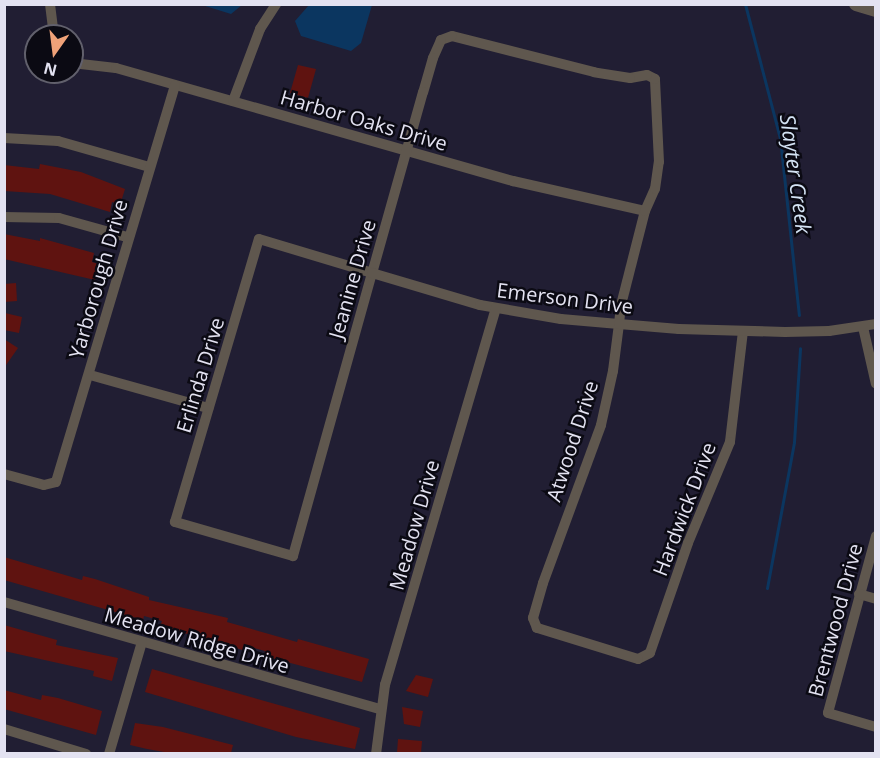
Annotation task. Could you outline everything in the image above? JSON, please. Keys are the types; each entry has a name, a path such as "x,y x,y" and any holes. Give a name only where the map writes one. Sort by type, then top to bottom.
{"street":[{"path":"50,4 52,24"},
{"path":"233,101 260,29 276,4"},
{"path":"856,4 876,10"},
{"name":"Jeanine Drive","path":"175,522 293,556 372,273 441,40 452,36 594,72 630,78 647,75 655,80 656,89"},
{"name":"Harbor Oaks Drive","path":"84,64 116,68 513,181 645,211"},
{"name":"Yarborough Drive","path":"4,474 44,485 56,482 90,375 128,237 175,85"},
{"name":"Atwood Drive","path":"644,658 542,631 533,625 558,535 600,425 618,324 645,211 655,189 659,162 656,89"},
{"path":"4,138 58,141 149,166"},
{"path":"4,216 59,218 128,237"},
{"name":"Emerson Drive","path":"259,239 496,308 561,320 743,331 807,332 876,324"},
{"name":"Erlinda Drive","path":"175,522 259,239"},
{"name":"Meadow Drive","path":"376,753 380,709 496,308"},
{"path":"863,327 876,384"},
{"name":"Hardwick Drive","path":"644,658 653,646 688,543 730,442 743,331"},
{"path":"90,375 208,408"},
{"name":"Brentwood Drive","path":"876,536 828,713 876,727"},
{"path":"859,594 876,599"},
{"name":"Meadow Ridge Drive","path":"4,602 380,709"},
{"path":"109,753 142,642"},
{"path":"4,729 86,753"}],"water":[{"path":"202,5 242,5 231,14"},
{"path":"309,5 372,5 361,43 351,51 301,36 295,21"}],"building":[{"path":"298,65 316,69 308,98 290,93"},
{"path":"40,164 81,172 125,189 120,205 112,202 110,212 50,194 4,191 4,165 39,169"},
{"path":"4,234 40,241 40,238 94,253 92,262 99,264 95,280 4,259"},
{"path":"16,283 17,301 4,302 4,284"},
{"path":"5,313 22,317 19,333 4,330"},
{"path":"4,339 18,348 4,368"},
{"path":"4,557 82,580 83,576 95,579 149,597 149,600 228,618 227,622 369,659 362,682 264,656 265,651 247,646 246,651 160,626 162,621 144,616 143,620 4,580"},
{"path":"4,625 57,640 56,645 118,658 112,681 93,676 94,671 4,651"},
{"path":"152,669 360,728 355,749 296,737 145,692"},
{"path":"416,675 433,679 428,697 406,691"},
{"path":"4,690 41,700 42,695 58,698 102,711 96,735 4,709"},
{"path":"402,707 423,711 420,727 404,724"},
{"path":"135,723 163,727 233,745 231,753 170,753 130,745"},
{"path":"398,739 422,741 421,753 397,753"}],"waterway":[{"name":"Slayter Creek","path":"745,4 780,138 799,315"},
{"name":"Slayter Creek","path":"767,588 794,442 800,348"}]}
